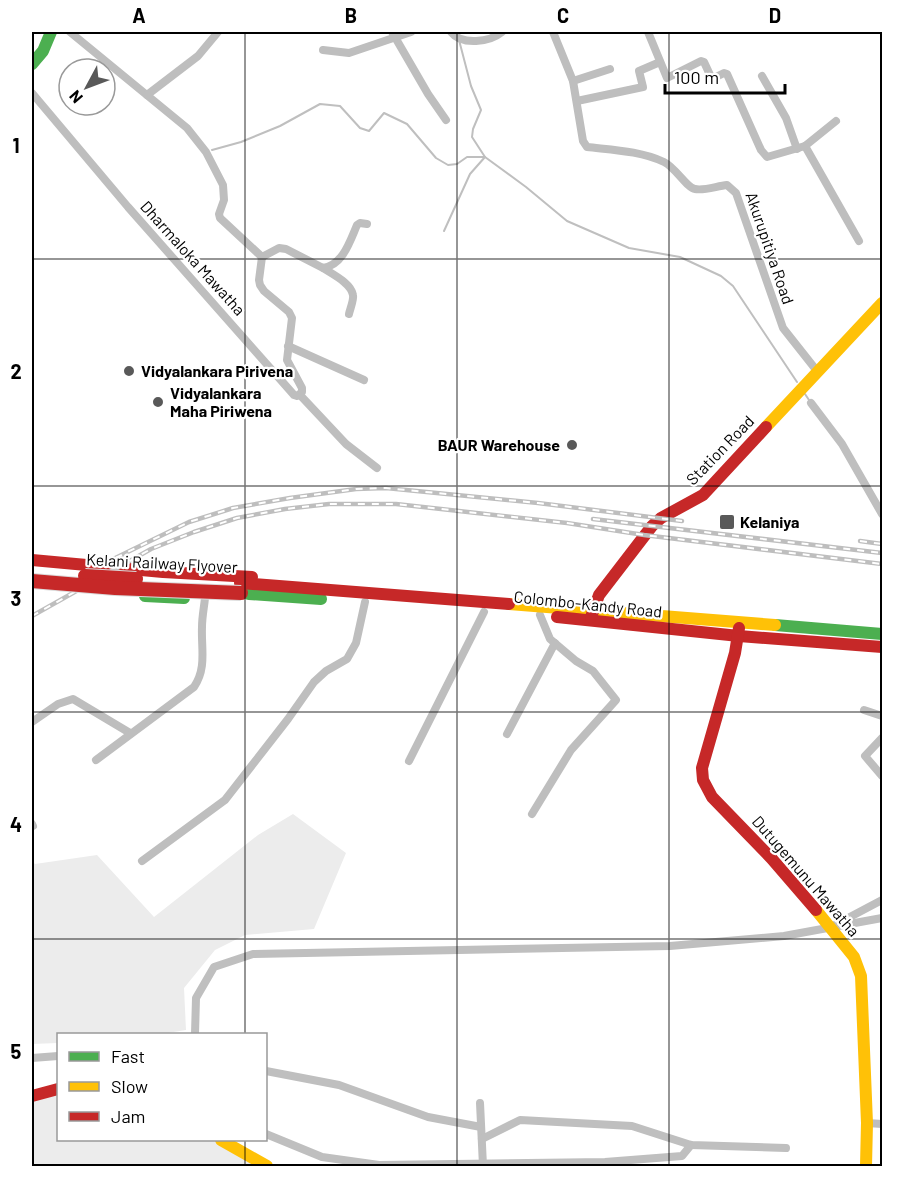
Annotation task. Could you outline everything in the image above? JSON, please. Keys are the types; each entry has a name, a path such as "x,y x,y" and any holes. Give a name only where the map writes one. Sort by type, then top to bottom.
{"main road":[{"path":"32,64 43,51 51,32"},
{"name":"Station Road","path":"591,615 599,595 652,526 661,518 703,495 882,303"},
{"path":"34,564 257,578 291,591 258,602 162,597 34,585 34,564"},
{"name":"Kelani Railway Flyover","path":"34,564 135,579 291,591"},
{"path":"162,597 163,572"},
{"name":"Kelani Railway Flyover","path":"34,585 115,588 240,588"},
{"name":"Colombo-Kandy Road","path":"291,591 739,629 882,647"},
{"name":"Colombo-Kandy Road","path":"291,591 365,602 484,612 591,615"},
{"name":"Colombo-Kandy Road","path":"739,629 882,634"},
{"name":"Dutugemunu Mawatha","path":"739,629 705,757 703,780 712,797 772,859 854,957 861,976 867,1123 866,1167"},
{"path":"32,1096 57,1089"},
{"path":"223,1141 267,1167"}],"street":[{"path":"70,32 187,128 206,152 223,185 224,200 219,214 220,218 262,257"},
{"path":"147,95 198,56 218,32"},
{"path":"323,50 349,53 393,35 411,32"},
{"path":"452,34 473,41 486,40 502,32"},
{"name":"Akurupitiya Road","path":"553,32 573,81 583,141 587,147 643,155 662,161 680,174 689,187 696,190 727,184 732,187 783,328 817,371"},
{"path":"648,32 665,76 669,78 701,61 713,78 727,74 767,157 801,147 836,121"},
{"path":"393,35 446,120"},
{"path":"577,101 643,87 639,71 660,62"},
{"path":"573,81 610,69"},
{"path":"762,76 801,147 859,241"},
{"name":"Dharmaloka Mawatha","path":"32,93 84,156 286,387 294,395 300,395 346,444 377,468"},
{"path":"323,268 331,266 344,253 357,225 360,222 367,224"},
{"path":"262,257 279,248 286,249 323,268 345,283 353,293 349,315"},
{"path":"262,257 260,285 289,312 292,318 287,360 302,388 300,395"},
{"path":"288,346 364,380"},
{"path":"96,760 194,687 200,679 203,668 202,626 205,598"},
{"path":"142,861 225,800 314,682 326,671 347,658 356,644 365,602"},
{"path":"409,761 484,612"},
{"path":"532,814 571,750 616,700 593,671 576,661 550,639 540,615"},
{"path":"507,734 555,643"},
{"path":"32,722 58,704 73,699 130,734"},
{"path":"864,710 882,716"},
{"path":"882,738 865,756 882,776"},
{"path":"831,927 882,900"},
{"path":"867,1123 882,1124"}],"shaded area":[{"path":"293,814 346,853 314,929 245,935 215,950 184,988 186,1030 167,1033 57,1033 57,1043 32,1044 32,861 35,864 97,855 154,917 258,835"},
{"path":"57,1093 57,1141 216,1141 257,1166 32,1166 32,1101"}],"waterway":[{"path":"459,40 471,86 481,110 472,137 485,157 567,221 629,248 680,257 721,276 733,286 797,382"},
{"path":"212,150 241,142 280,126 320,104 340,106 360,128 369,131 384,113 407,124 436,158 448,165 457,164 467,157 485,157"},
{"path":"444,231 470,174 485,157"},
{"path":"805,394 811,403"},
{"path":"811,403 842,444 882,514"},
{"path":"195,1033 196,998 214,967 253,954 670,946 784,936 882,918"},
{"path":"32,1058 57,1056"},
{"path":"267,1071 339,1085 428,1117 481,1127"},
{"path":"480,1103 483,1166"},
{"path":"482,1139 520,1120 632,1126 691,1145 786,1148"},
{"path":"267,1134 322,1157 379,1165 605,1162 682,1156 691,1145"}],"railway":[{"path":"103,564 189,522 233,508 356,489 386,488 538,503 682,521"},
{"path":"32,616 151,549 194,532 237,518 329,504 396,504 567,523 644,535 882,564"},
{"path":"593,519 882,553"},
{"path":"860,541 882,544"}],"traffic: fast":[{"path":"32,64 43,51 51,32"},
{"path":"249,594 321,599"},
{"path":"145,596 184,598"},
{"path":"775,625 882,634"}],"traffic: slow":[{"path":"766,427 882,303"},
{"path":"509,604 775,625"},
{"path":"816,910 854,957 861,976 867,1123 866,1166"},
{"path":"223,1141 267,1166"}],"traffic: jam":[{"path":"591,617 599,595 652,526 661,518 703,495 766,427"},
{"path":"32,560 163,572 252,577"},
{"path":"85,576 136,579"},
{"path":"32,581 115,588 241,593"},
{"path":"240,583 509,604"},
{"path":"557,617 739,636 882,647"},
{"path":"739,628 735,653 702,768 703,780 712,797 772,859 816,910"},
{"path":"32,1096 57,1089"}],"place":[{"name":"Vidyalankara Pirivena","path":"129,371"},
{"name":"Vidyalankara Maha Piriwena","path":"158,402"},
{"name":"BAUR Warehouse","path":"572,445"},
{"name":"Kelaniya","path":"727,522"}]}
